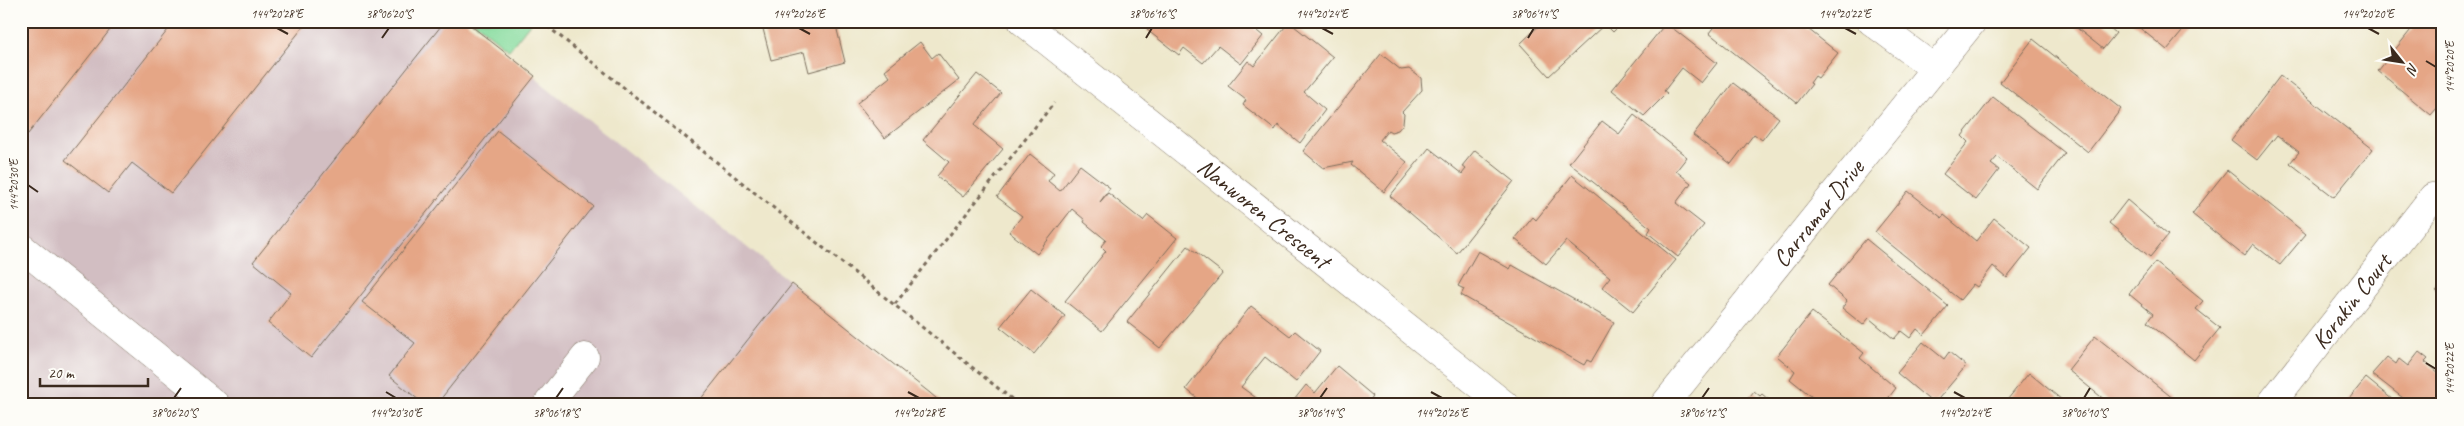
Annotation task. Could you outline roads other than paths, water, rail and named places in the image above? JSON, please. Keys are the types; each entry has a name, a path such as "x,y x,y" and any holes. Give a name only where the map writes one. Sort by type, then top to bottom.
{"street":[{"name":"Nanworen Crescent","path":"1022,21 1505,405"},
{"path":"1871,21 1935,69"},
{"name":"Carramar Drive","path":"1664,405 1973,21"},
{"name":"Korakin Court","path":"2270,405 2433,197"},
{"path":"21,247 216,405"},
{"path":"547,405 585,357"}]}
